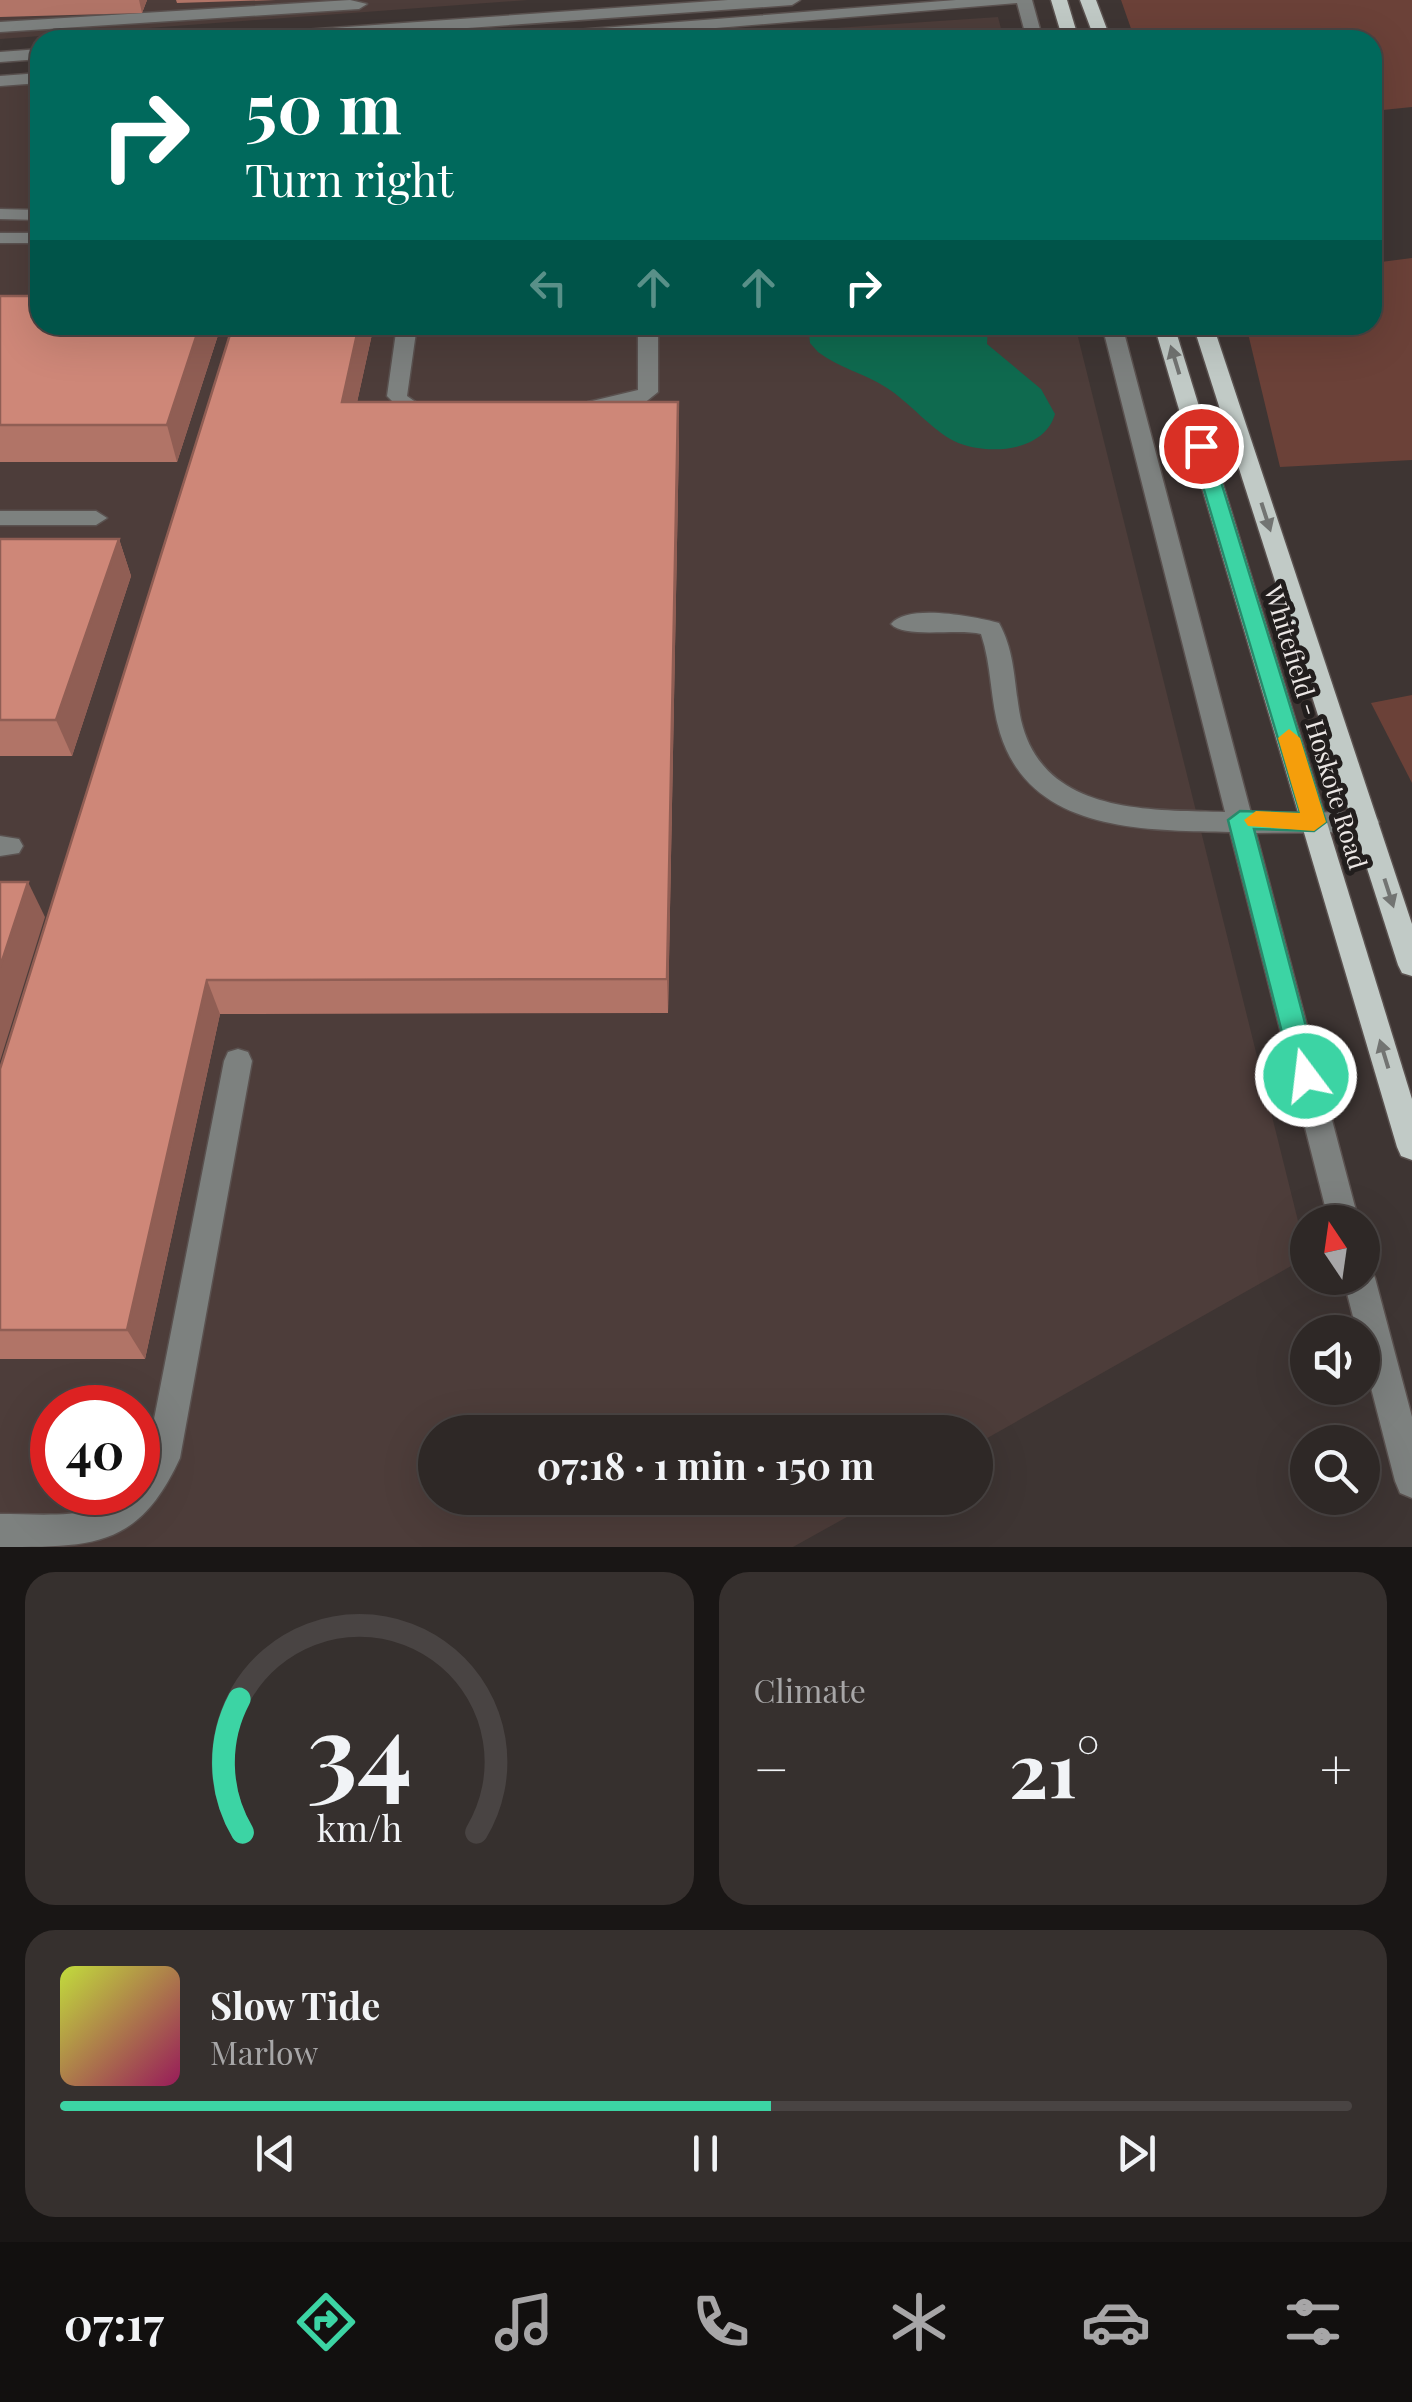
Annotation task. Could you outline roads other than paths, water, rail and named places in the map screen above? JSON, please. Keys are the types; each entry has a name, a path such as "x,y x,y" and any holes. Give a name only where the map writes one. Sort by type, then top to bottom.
{"main road":[{"path":"1060,0 1068,30"},
{"path":"1088,0 1099,30"},
{"name":"Whitefield - Hoskote Road","path":"1167,335 1412,1147"},
{"name":"Whitefield - Hoskote Road","path":"1206,335 1412,965"}],"street":[{"path":"369,30 792,0"},
{"path":"635,30 1013,0"},
{"path":"1024,0 1032,30"},
{"path":"0,27 360,2 355,30"},
{"path":"0,57 30,55"},
{"path":"0,81 30,79"},
{"path":"0,214 30,214"},
{"path":"0,238 30,238"},
{"path":"406,335 397,396 403,405 416,411 452,410"},
{"path":"580,406 617,405 648,392 648,335"},
{"path":"1115,335 1340,1205"},
{"path":"0,518 96,518"},
{"path":"902,624 962,621 991,629 1016,744 1033,776 1057,797 1114,815 1366,822"},
{"path":"0,1531 73,1530 116,1521 140,1502 163,1458 238,1061"},
{"path":"1364,1295 1411,1471"}]}
